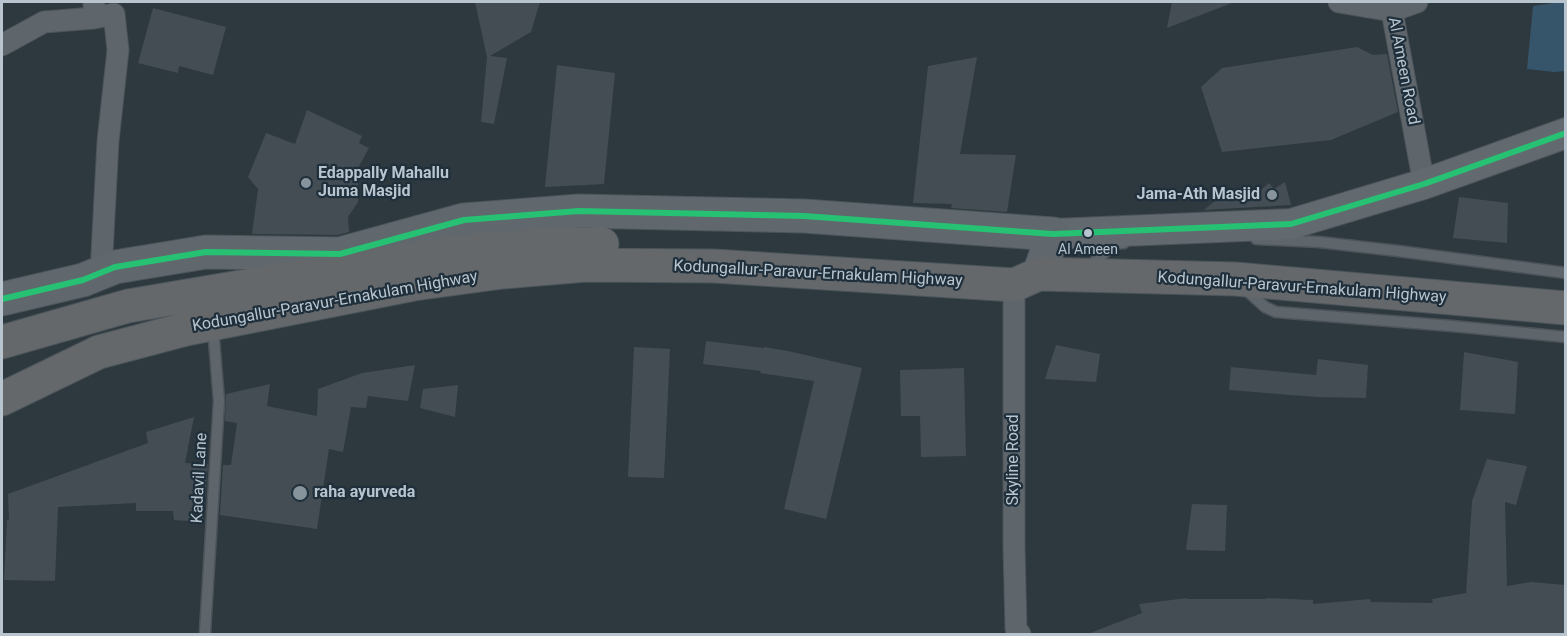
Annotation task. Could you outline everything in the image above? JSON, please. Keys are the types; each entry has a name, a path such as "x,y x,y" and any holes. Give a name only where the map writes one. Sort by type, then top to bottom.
{"highway":[{"name":"Kodungallur-Paravur-Ernakulam Highway","path":"2,342 128,306 343,262 544,245 624,243 1017,262 1026,280"},
{"name":"Kodungallur-Paravur-Ernakulam Highway","path":"2,399 99,352 186,329 414,284 503,272 586,265 714,266 1026,280 1081,275 1235,279 1566,308"}],"main road":[{"path":"2,299 83,280 115,267 206,252 343,262 464,220 579,211 804,216 1053,234 1026,280"}],"street":[{"name":"Al Ameen Road","path":"1339,2 1392,11 1424,184"},
{"path":"1392,11 1416,2"},
{"path":"2,45 44,22 94,10 114,14 118,50 108,141 101,273"},
{"path":"1053,234 1291,224 1424,184 1566,133"},
{"name":"Skyline Road","path":"1020,634 1016,629 1014,547 1026,280"}],"lane":[{"path":"1081,275 1114,244 1219,238"},
{"path":"1241,239 1341,244 1566,273"},
{"path":"1235,279 1256,300 1276,312 1566,338"},
{"name":"Kadavil Lane","path":"205,632 219,401 212,325"}],"water":[{"path":"1565,2 1565,71 1527,69 1533,6"}],"building":[{"path":"475,2 540,2 531,32 490,56 507,58 494,124 481,122 487,57"},
{"path":"1172,2 1231,2 1232,3 1167,28"},
{"path":"153,8 226,27 213,75 179,66 178,73 138,63"},
{"path":"1357,47 1373,55 1387,54 1398,112 1331,140 1222,152 1201,87 1222,68"},
{"path":"977,57 960,154 1016,155 1007,212 951,208 952,204 913,203 928,66"},
{"path":"557,65 615,73 604,184 545,187"},
{"name":"Edappally Mahallu Juma Masjid","path":"307,110 362,136 359,143 369,148 358,168 358,202 348,217 349,232 338,235 252,234 258,189 248,177 266,133 295,144"},
{"name":"Jama-Ath Masjid","path":"1285,182 1291,205 1204,210 1230,188 1248,201 1269,183 1274,189"},
{"path":"1459,197 1508,203 1507,243 1453,238"},
{"path":"706,341 788,351 862,368 826,519 784,509 814,381 760,373 761,371 703,364"},
{"path":"1056,345 1100,354 1096,382 1045,379"},
{"path":"634,347 670,349 664,478 628,477"},
{"path":"1464,352 1518,362 1515,414 1460,410"},
{"path":"1318,359 1368,365 1366,398 1316,397 1229,390 1231,367 1316,375"},
{"path":"415,365 408,401 368,396 366,408 351,407 343,452 329,449 317,529 220,515 223,465 231,465 237,423 225,421 226,394 270,384 267,406 317,416 318,389 362,373"},
{"path":"964,368 966,456 921,457 920,416 901,416 900,370"},
{"path":"458,385 455,417 420,408 423,389"},
{"path":"194,417 185,463 208,464 203,522 174,520 173,511 136,511 136,503 58,507 55,581 4,580 7,520 9,520 8,494 148,443 146,432"},
{"path":"1487,459 1527,466 1516,505 1505,502 1507,586 1531,582 1566,585 1566,634 1090,633 1142,613 1139,604 1187,598 1313,600 1313,604 1370,599 1371,602 1433,603 1432,599 1466,593 1472,501"},
{"path":"1192,504 1227,505 1225,551 1186,550"}],"transit line":[{"path":"2,299 83,280 115,267 206,252 340,254 464,220 579,211 804,216 1053,234 1291,224 1424,184 1566,133"}],"place":[{"name":"Edappally Mahallu Juma Masjid","path":"306,183"},
{"name":"Jama-Ath Masjid","path":"1272,195"},
{"name":"Al Ameen","path":"1088,233"},
{"name":"raha ayurveda","path":"300,493"}]}
